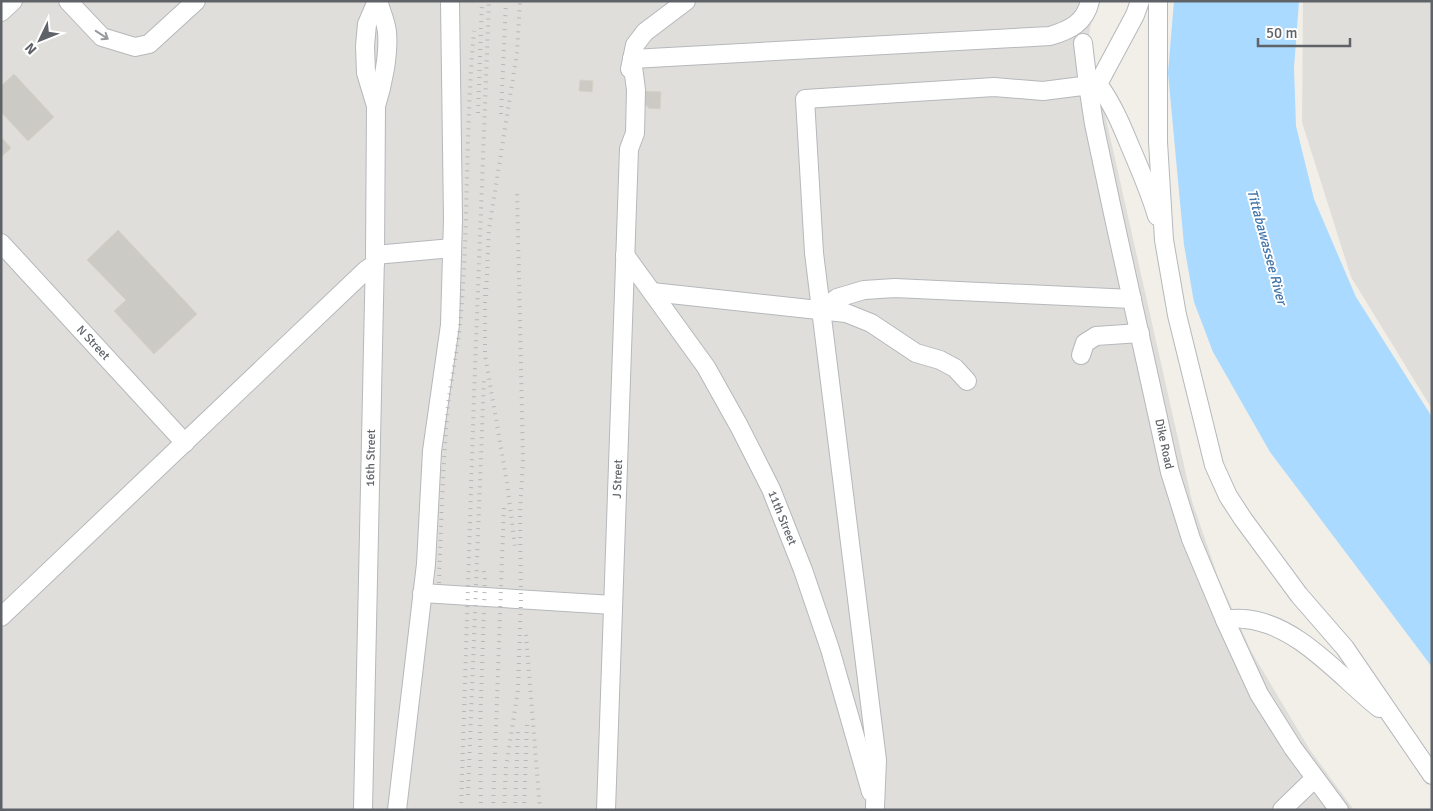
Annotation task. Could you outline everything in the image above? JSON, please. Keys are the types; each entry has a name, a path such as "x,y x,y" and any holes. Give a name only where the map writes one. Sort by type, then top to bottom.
{"lane":[{"path":"1,12 13,1"},
{"path":"68,1 102,37 135,48 149,44 196,1"},
{"name":"16th Street","path":"363,810 375,259 376,106 381,90 387,45 387,30 378,1"},
{"path":"397,810 426,564 432,451 450,325 452,248 450,1"},
{"path":"686,1 645,32 635,45 632,58 1050,36 1079,24 1088,10 1090,1"},
{"path":"1093,85 1135,15 1140,1"},
{"path":"1158,1 1158,142 1164,240 1177,315 1214,466 1228,496 1243,519 1299,595 1345,648 1432,775"},
{"name":"Dike Road","path":"1083,43 1093,85 1094,124 1132,299 1170,472 1191,539 1259,694 1293,748 1339,810"},
{"name":"J Street","path":"606,810 629,149 635,134 636,119 636,90 632,58"},
{"path":"876,808 877,760 814,253 805,99 994,88 1043,91 1093,85 1110,99 1144,177 1164,240"},
{"name":"N Street","path":"1,243 184,443"},
{"path":"1,617 366,270 375,259 452,248"},
{"name":"11th Street","path":"626,255 706,367 771,489 803,570 830,649 876,808"},
{"path":"822,310 837,298 864,290 895,288 1132,299"},
{"path":"652,292 846,313 871,323 916,353 940,360 955,368 967,381"},
{"path":"1081,355 1085,342 1096,336 1140,333"},
{"path":"422,593 613,605"},
{"path":"1225,620 1244,618 1262,622 1297,639 1324,659 1377,707 1395,720"},
{"path":"1281,808 1315,778"}],"shaded area":[{"path":"1,1 1095,1 1089,35 1092,67 1102,101 1192,501 1218,577 1251,651 1310,750 1354,810 1,810"},
{"path":"1303,1 1432,1 1432,409 1351,277 1302,122"}],"water":[{"name":"Tittabawassee River","path":"1174,1 1299,1 1294,68 1296,126 1314,199 1356,297 1432,417 1432,667 1270,452 1213,352 1194,302 1184,245 1168,73"}],"building":[{"path":"14,74 54,117 28,141 1,112 1,86"},
{"path":"580,80 593,81 592,92 579,91"},
{"path":"642,91 661,92 660,109 641,105"},
{"path":"1,137 11,148 1,157"},
{"path":"118,230 197,314 154,354 114,311 126,300 87,260"}],"railway":[{"path":"478,113 482,1"},
{"path":"461,810 489,1"},
{"path":"501,114 506,1"},
{"path":"486,296 489,229 517,53 520,1"},
{"path":"439,583 443,471 448,405 459,336 463,289 469,105 474,31"},
{"path":"504,810 506,767 518,690 521,599 520,513 523,460 517,189"},
{"path":"485,288 485,355 507,483 515,546"},
{"path":"468,795 484,378"},
{"path":"493,810 504,505"},
{"path":"481,810 480,729 485,578 483,567"},
{"path":"526,635 540,810"},
{"path":"524,810 527,725"},
{"path":"515,810 518,730"}]}
